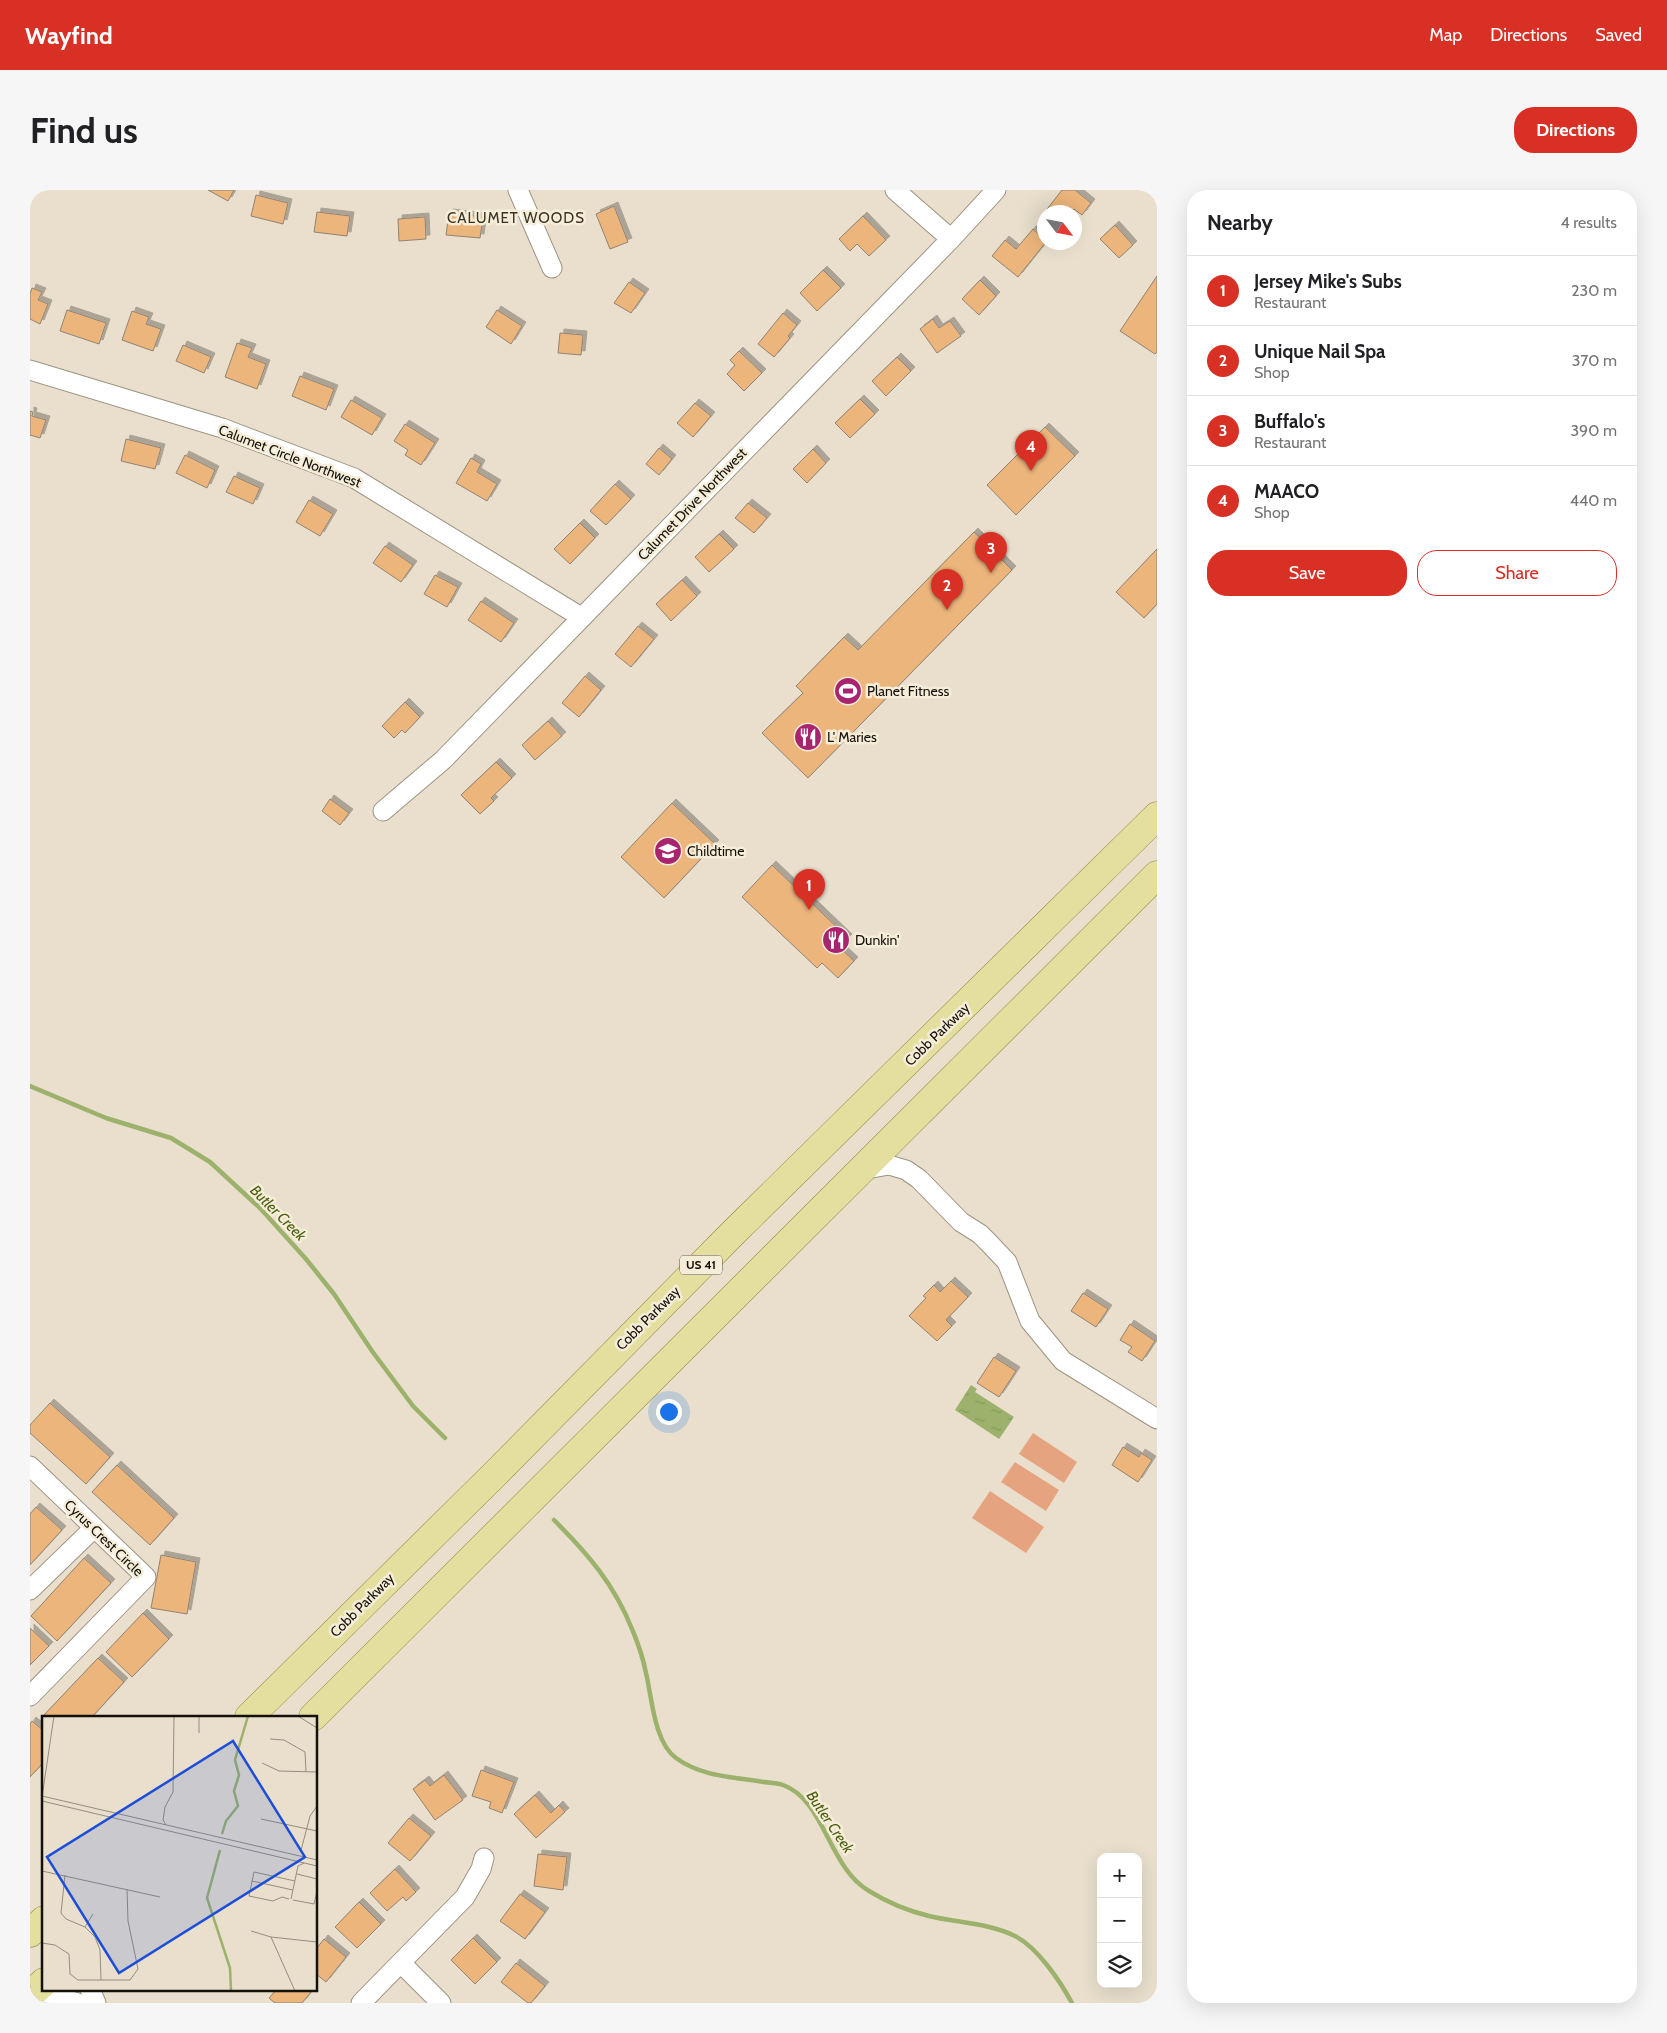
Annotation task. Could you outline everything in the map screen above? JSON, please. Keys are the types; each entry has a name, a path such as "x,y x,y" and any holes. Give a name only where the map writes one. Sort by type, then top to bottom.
{"main road":[{"name":"Cobb Parkway","path":"249,1716 495,1474 740,1226 1157,816"},
{"path":"314,1716 1157,875"},
{"path":"30,1933 42,1922"},
{"path":"30,1997 42,1984"}],"street":[{"path":"518,190 552,268"},
{"path":"895,190 950,239"},
{"name":"Calumet Drive Northwest","path":"383,812 443,760 996,190"},
{"name":"Calumet Circle Northwest","path":"30,370 222,428 354,478 582,617"},
{"path":"861,1170 889,1165 906,1170 919,1179 962,1222 980,1234 1007,1262 1030,1321 1063,1361 1157,1419"},
{"name":"Cyrus Crest Circle","path":"30,1466 146,1577 30,1696"},
{"path":"30,1590 94,1528"},
{"path":"361,2003 465,1897 481,1869 484,1858"},
{"path":"402,1963 441,2003"},
{"path":"90,1990 96,2003"},
{"path":"30,1997 58,1997 78,2003"}],"shaded area":[{"path":"1033,1433 1077,1462 1064,1483 1019,1454"},
{"path":"1015,1462 1059,1490 1046,1511 1001,1482"},
{"path":"990,1491 1044,1527 1026,1553 972,1518"}],"water":[{"path":"971,1385 977,1389 975,1392 1014,1417 999,1439 955,1410"}],"building":[{"path":"208,190 234,190 228,201"},
{"path":"1062,190 1075,190 1091,203 1082,215 1082,205 1050,205"},
{"path":"256,195 288,203 283,224 251,216"},
{"path":"614,206 628,242 610,249 596,214"},
{"path":"317,212 350,216 347,236 314,232"},
{"path":"449,213 483,217 480,238 446,235"},
{"path":"863,216 886,240 869,256 857,244 850,251 839,239"},
{"path":"425,217 426,239 399,241 398,219"},
{"path":"1115,225 1133,245 1119,258 1100,239"},
{"path":"1033,229 1037,233 1037,250 1040,250 1018,277 992,256 1005,240 1016,249"},
{"path":"823,270 841,288 817,311 800,293"},
{"path":"1157,276 1157,352 1155,354 1120,331"},
{"path":"980,280 996,296 979,315 962,299"},
{"path":"629,282 645,293 631,313 614,303"},
{"path":"32,288 42,292 38,300 48,304 40,324 30,319 30,294"},
{"path":"67,310 106,323 99,344 60,331"},
{"path":"497,310 522,326 511,344 486,327"},
{"path":"132,311 149,317 146,324 161,329 153,351 122,340"},
{"path":"783,313 797,325 788,336 790,338 774,357 758,344"},
{"path":"933,319 939,328 950,321 961,336 937,353 920,329"},
{"path":"560,333 583,335 581,355 558,353"},
{"path":"237,343 252,348 248,357 266,364 257,389 225,377"},
{"path":"183,345 211,357 204,373 176,361"},
{"path":"739,351 762,373 744,391 727,374 735,365 730,360"},
{"path":"897,357 911,371 886,396 872,381"},
{"path":"300,376 334,389 326,410 292,396"},
{"path":"860,399 875,414 850,438 835,423"},
{"path":"351,400 382,418 372,435 341,417"},
{"path":"695,403 711,416 693,437 677,423"},
{"path":"30,411 33,412 32,416 46,420 40,438 30,435"},
{"path":"405,424 435,443 421,465 405,455 408,450 394,441"},
{"path":"1045,427 1075,456 1016,515 987,485"},
{"path":"126,439 161,448 155,469 121,461"},
{"path":"659,448 672,459 659,475 646,464"},
{"path":"813,449 826,463 807,483 793,469"},
{"path":"185,455 215,470 207,488 176,473"},
{"path":"471,458 481,464 477,472 497,484 487,501 456,483"},
{"path":"234,476 260,488 253,504 226,492"},
{"path":"615,484 631,499 606,525 590,511"},
{"path":"309,500 333,514 320,536 296,522"},
{"path":"748,503 767,518 754,533 735,518"},
{"path":"580,523 595,538 570,564 554,549"},
{"path":"974,532 1012,570 808,778 762,733 803,693 796,686 844,637 858,650"},
{"path":"719,534 734,549 709,572 695,557"},
{"path":"385,546 413,565 401,582 373,563"},
{"path":"1157,549 1157,604 1144,618 1116,592"},
{"path":"435,575 458,587 447,607 424,594"},
{"path":"682,580 697,596 671,621 656,604"},
{"path":"481,601 514,623 501,642 468,620"},
{"path":"638,626 654,639 631,667 615,654"},
{"path":"585,676 601,690 579,717 562,703"},
{"path":"405,702 420,717 405,733 402,730 394,738 382,726"},
{"path":"548,721 562,736 535,760 522,745"},
{"path":"496,762 512,778 491,798 494,801 480,814 461,795"},
{"path":"330,799 349,813 340,825 322,811"},
{"name":"Childtime","path":"672,803 715,844 664,898 621,857"},
{"path":"772,865 848,938 839,947 854,961 838,978 822,963 817,968 742,897"},
{"path":"951,1281 968,1297 946,1320 952,1326 937,1341 909,1316 926,1298 923,1296 934,1285 940,1292"},
{"path":"1083,1293 1108,1309 1096,1327 1071,1311"},
{"path":"1130,1324 1155,1341 1142,1361 1128,1352 1132,1347 1120,1340"},
{"path":"994,1357 1016,1371 999,1397 977,1383"},
{"path":"50,1403 110,1457 86,1484 30,1433 30,1425"},
{"path":"1123,1447 1139,1457 1141,1453 1152,1460 1138,1482 1112,1465"},
{"path":"117,1465 174,1518 150,1545 92,1492"},
{"path":"36,1507 62,1530 30,1565 30,1514"},
{"path":"161,1555 196,1562 187,1614 151,1608"},
{"path":"84,1558 111,1583 57,1641 31,1616"},
{"path":"143,1613 169,1639 132,1677 106,1652"},
{"path":"30,1628 49,1646 30,1665"},
{"path":"98,1658 124,1682 93,1716 43,1716"},
{"path":"32,1721 42,1729 42,1764 30,1777 30,1724"},
{"path":"481,1770 514,1782 502,1813 489,1808 491,1802 472,1796"},
{"path":"444,1775 463,1800 435,1820 413,1789 425,1780 430,1786"},
{"path":"535,1795 551,1813 559,1805 565,1812 536,1838 514,1814"},
{"path":"409,1818 431,1836 410,1861 388,1843"},
{"path":"538,1854 567,1857 563,1890 534,1886"},
{"path":"395,1869 416,1892 406,1901 403,1897 387,1911 370,1893"},
{"path":"520,1894 545,1912 525,1939 500,1921"},
{"path":"359,1902 381,1924 357,1948 335,1927"},
{"path":"473,1938 497,1962 475,1984 451,1960"},
{"path":"324,1939 346,1957 326,1982 318,1976 318,1946"},
{"path":"516,1963 545,1986 531,2003 528,2003 501,1982"},
{"path":"276,1990 309,1990 311,1992 302,2003 275,2003 269,1998"}],"waterway":[{"name":"Butler Creek","path":"30,1086 106,1118 171,1138 210,1162 260,1208 306,1259 334,1294 372,1351 413,1406 445,1438"},
{"name":"Butler Creek","path":"554,1520 599,1570 625,1613 642,1656 658,1731 669,1751 676,1758 707,1773 779,1784 797,1793 818,1819 844,1866 855,1880 869,1891 913,1912 995,1928 1015,1936 1024,1941 1040,1957 1055,1975 1072,2003"}],"place":[{"name":"MAACO","path":"1031,471"},
{"name":"Buffalo's","path":"991,573"},
{"name":"Unique Nail Spa","path":"947,610"},
{"name":"Planet Fitness","path":"848,691"},
{"name":"L' Maries","path":"808,737"},
{"name":"Childtime","path":"668,851"},
{"name":"Jersey Mike's Subs","path":"809,910"},
{"name":"Dunkin'","path":"836,940"}],"district":[{"name":"CALUMET WOODS","path":"516,218"}]}
